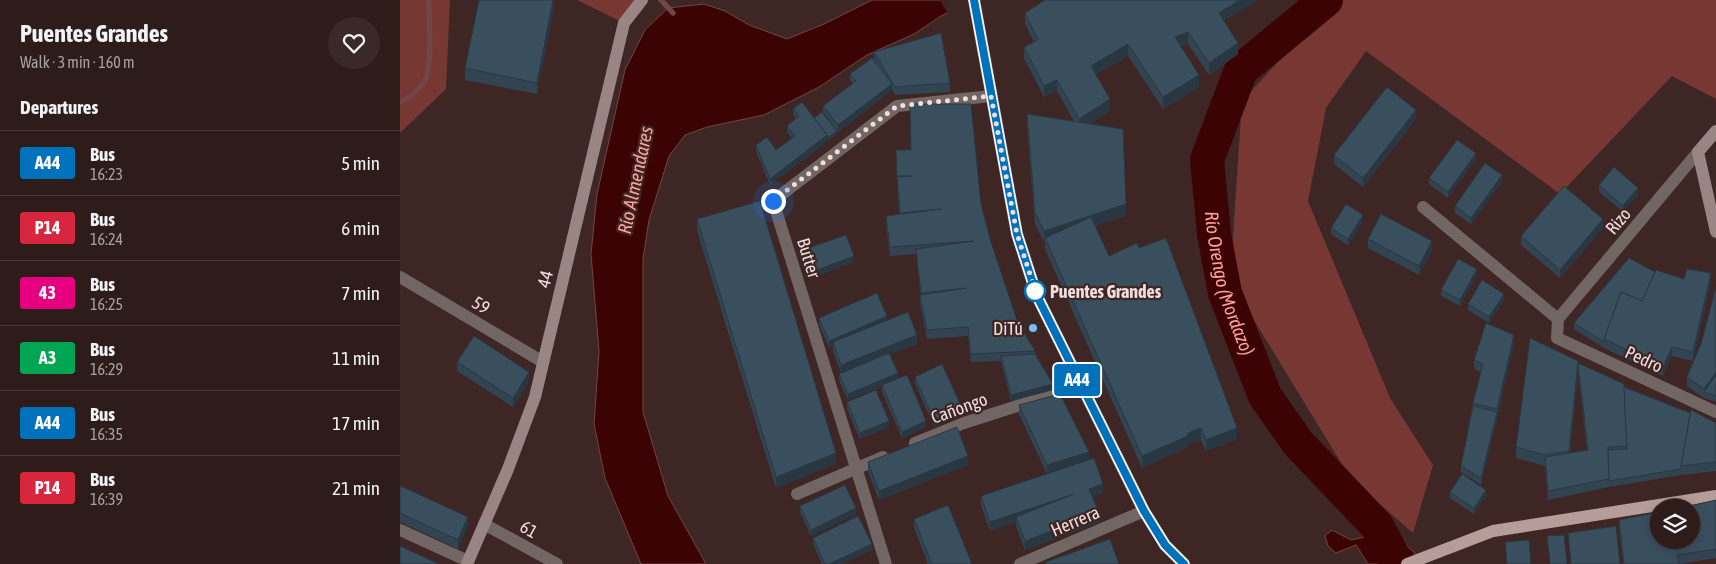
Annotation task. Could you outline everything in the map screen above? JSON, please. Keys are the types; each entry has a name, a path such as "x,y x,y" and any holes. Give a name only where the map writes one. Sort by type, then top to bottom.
{"main road":[{"path":"974,6 1024,261 1037,296 1080,386 1144,511 1165,545 1184,564"},
{"path":"1407,564 1493,531 1716,496"}],"street":[{"name":"44","path":"467,562 535,397 624,23 642,0"},
{"path":"968,0 974,6"},
{"name":"Butter","path":"886,564 773,201 897,106 991,96"},
{"name":"Rizo","path":"1558,319 1716,130"},
{"path":"1698,152 1716,232"},
{"path":"1423,207 1558,319"},
{"name":"59","path":"400,278 544,362"},
{"name":"Pedro","path":"1558,319 1556,338 1716,412"},
{"name":"Cañongo","path":"797,494 964,423 1080,386"},
{"name":"Herrera","path":"1020,564 1144,511"},
{"name":"61","path":"484,524 557,564"},
{"path":"400,530 467,562"}],"shaded area":[{"path":"400,0 450,0 446,89 400,133"},
{"path":"577,0 642,0 624,23"},
{"path":"1335,0 1716,0 1716,99 1672,76 1560,194 1366,51 1326,108 1308,201 1390,398 1433,465 1413,533 1351,479 1230,281 1242,101"}],"water":[{"name":"Río Almendares","path":"872,0 974,0 941,16 914,34 867,55 819,87 764,115 707,127 685,135 669,156 649,220 643,259 643,412 668,496 706,564 641,564 605,478 594,424 599,351 591,254 597,194 625,70 645,30 668,8 704,4 725,11 749,25 787,39 824,24"},
{"path":"1356,487 1387,513 1395,537 1414,552 1418,564 1368,564 1356,545 1336,553 1328,546 1325,536 1332,530 1351,540 1364,537 1366,533 1359,527 1354,512 1340,504"}],"pier":[{"path":"940,0 977,0 949,15"}],"building":[{"path":"479,0 553,0 537,83 465,68"},
{"path":"1045,0 1240,0 1219,13 1238,43 1209,63 1188,32 1175,37 1199,75 1163,97 1128,44 1091,66 1110,99 1079,119 1057,80 1044,86 1024,47 1038,40 1025,13"},
{"path":"941,33 950,83 895,87 874,52"},
{"path":"872,58 892,84 838,125 823,106 856,81 850,74"},
{"path":"1387,87 1416,110 1363,178 1334,155"},
{"path":"802,102 827,135 770,179 756,145 767,137 776,150 795,136 787,126 799,116 793,109"},
{"path":"910,104 971,104 981,204 990,239 1018,323 1035,351 971,354 968,327 927,330 920,295 967,288 921,293 916,249 974,241 890,247 886,216 941,209 900,213 897,177 912,176 897,176 896,150 911,150"},
{"path":"822,112 837,131 827,138 827,135 814,118"},
{"path":"1027,114 1123,129 1126,204 1044,231 1035,213"},
{"path":"1457,140 1476,153 1448,192 1429,178"},
{"path":"1485,163 1502,175 1471,218 1455,206"},
{"path":"1614,167 1638,188 1623,206 1599,185"},
{"path":"1564,186 1603,219 1560,270 1521,236"},
{"path":"760,201 836,453 776,477 697,219"},
{"path":"1346,204 1363,215 1348,239 1331,228"},
{"path":"1381,214 1432,241 1419,266 1368,239"},
{"path":"1091,217 1109,256 1137,243 1139,248 1166,238 1237,428 1206,440 1201,428 1188,433 1188,436 1142,456 1045,238"},
{"path":"846,235 854,256 809,273 800,251"},
{"path":"1629,258 1655,272 1642,301 1621,292 1604,342 1574,323"},
{"path":"1458,259 1477,269 1460,300 1441,290"},
{"path":"1687,269 1711,273 1693,352 1672,347 1663,367 1604,339 1621,292 1642,301 1656,270 1684,279"},
{"path":"1482,280 1504,294 1489,317 1468,304"},
{"path":"1716,287 1716,372 1704,389 1687,377 1701,344"},
{"path":"877,293 887,316 829,341 819,318"},
{"path":"908,312 917,335 841,365 833,342"},
{"path":"1486,323 1514,335 1497,409 1473,403 1483,364 1474,360"},
{"path":"474,336 529,372 513,398 457,362"},
{"path":"1530,338 1578,361 1569,451 1545,455 1516,447"},
{"path":"889,353 898,373 848,394 839,374"},
{"path":"1035,354 1053,384 1011,395 1001,356"},
{"path":"1578,363 1624,384 1627,446 1608,447 1609,479 1548,491 1545,457 1588,450"},
{"path":"942,364 962,408 934,420 915,377"},
{"path":"907,375 926,421 902,432 882,385"},
{"path":"1716,375 1716,396 1704,392"},
{"path":"1624,387 1690,413 1681,469 1609,481 1608,450 1627,449"},
{"path":"876,390 889,421 860,433 847,402"},
{"path":"1060,394 1089,452 1047,465 1019,405"},
{"path":"1473,406 1497,412 1481,478 1461,466"},
{"path":"1691,410 1716,423 1716,462 1681,466"},
{"path":"957,427 968,456 879,491 868,462"},
{"path":"1094,458 1103,484 1089,489 1099,513 1025,541 1016,517 1074,494 990,522 981,496"},
{"path":"1462,474 1486,490 1474,508 1450,492"},
{"path":"845,485 856,508 811,530 800,506"},
{"path":"401,486 468,517 458,540 400,513"},
{"path":"1716,500 1716,549 1677,555 1679,564 1624,564 1619,520 1650,514 1650,549 1700,549 1700,504"},
{"path":"948,505 972,564 932,564 914,519"},
{"path":"858,516 872,544 829,564 825,564 813,538"},
{"path":"1616,526 1620,564 1571,564 1568,533"},
{"path":"1564,535 1567,564 1550,564 1547,536"},
{"path":"1110,539 1119,564 1046,564 1046,562"},
{"path":"1529,540 1531,564 1507,564 1505,542"},
{"path":"400,546 439,564 400,564"}],"waterway":[{"path":"400,102 417,91 427,75 430,55 429,0"},
{"path":"661,0 673,13"},
{"name":"Río Orengo (Mordazo)","path":"1326,0 1241,70 1207,160 1214,234 1225,293 1265,396 1298,443 1377,526 1397,564"}],"bus line":[{"name":"A44","path":"974,0 1017,234 1024,261 1037,296 1080,386 1154,530 1165,545 1184,564"}],"place":[{"name":"Puentes Grandes","path":"1035,291"},
{"name":"DiTú","path":"1033,328"}],"route":[{"path":"773,201 897,106 991,96 1017,234 1024,261 1037,296 1035,291"}]}
